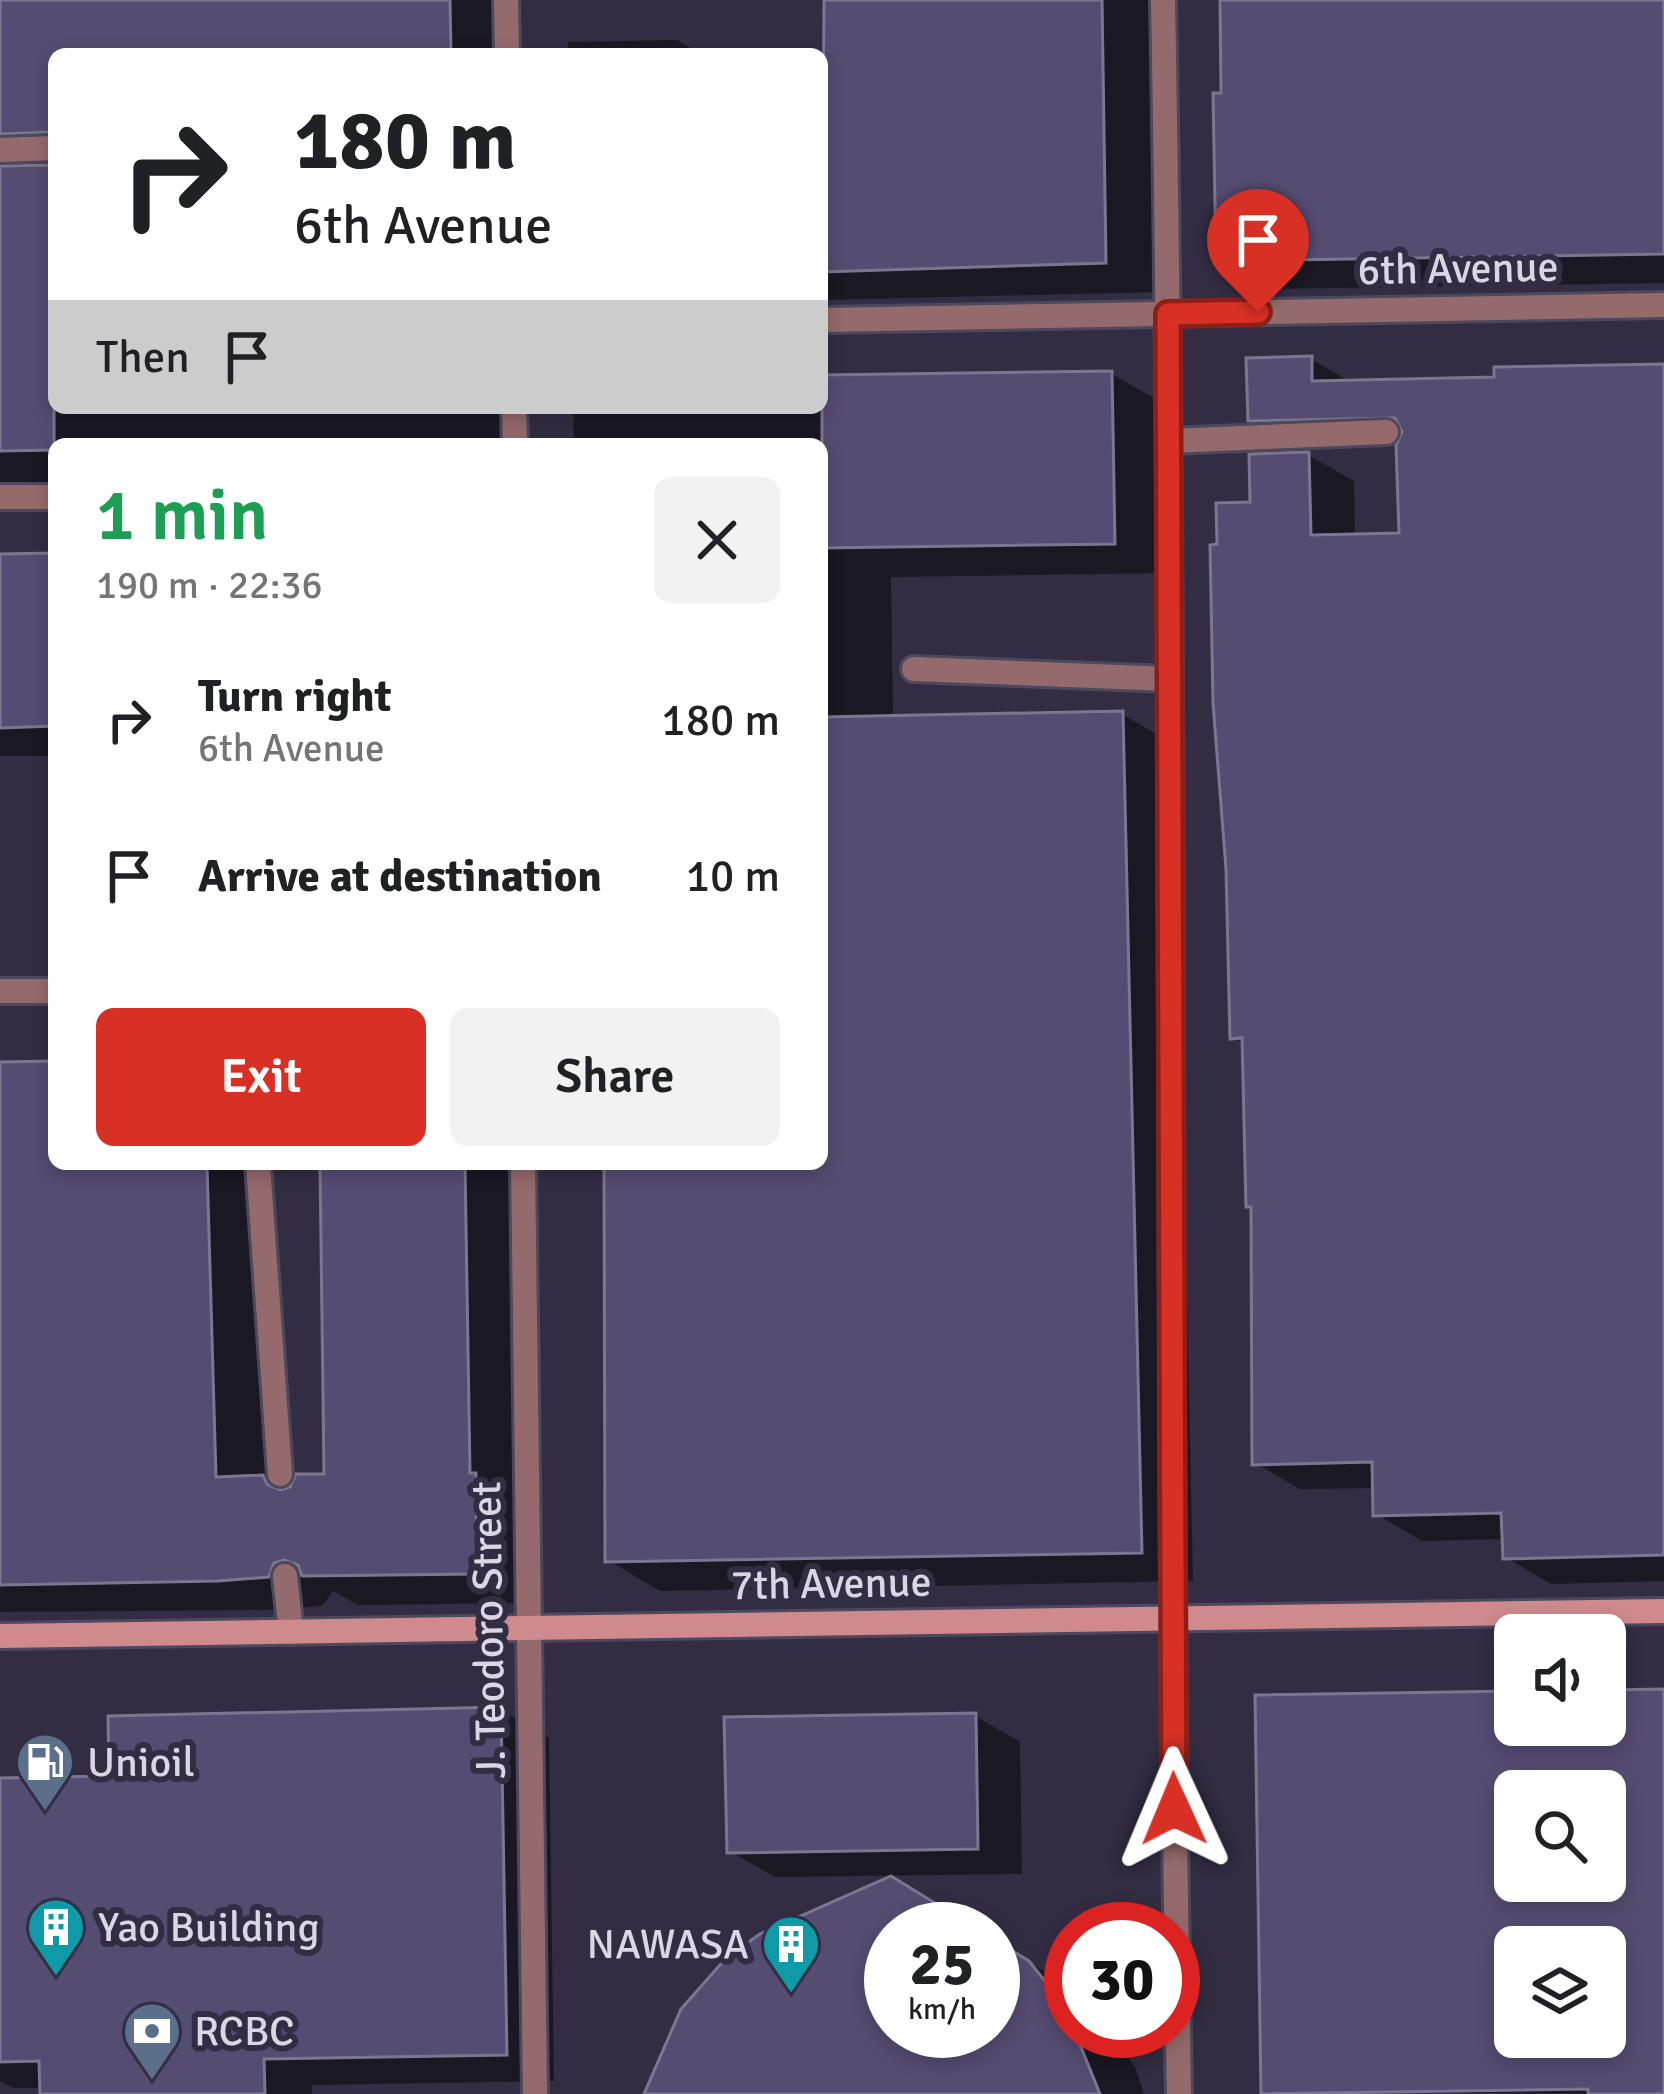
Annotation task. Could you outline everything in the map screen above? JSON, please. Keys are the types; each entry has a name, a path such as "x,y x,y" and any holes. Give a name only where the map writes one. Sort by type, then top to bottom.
{"street":[{"path":"506,0 507,48"},
{"path":"1162,0 1169,441 1171,1618 1180,2094"},
{"path":"0,150 48,148"},
{"name":"6th Avenue","path":"828,320 1664,304"},
{"path":"1169,441 1386,432"},
{"path":"0,497 48,497"},
{"path":"914,669 1169,679"},
{"path":"0,991 48,991"},
{"path":"258,1170 280,1474"},
{"name":"J. Teodoro Street","path":"523,1170 535,2094"},
{"path":"285,1576 290,1632"},
{"name":"7th Avenue","path":"0,1636 1664,1611"}],"building":[{"path":"0,0 450,0 451,48 48,48 48,132 0,134"},
{"path":"824,0 1102,0 1106,263 828,272 828,48 824,48"},
{"path":"1220,0 1664,0 1664,254 1216,261 1213,93 1221,93"},
{"path":"48,165 48,414 54,414 54,438 48,438 48,450 0,451 0,166"},
{"path":"1312,356 1312,381 1494,377 1494,367 1664,364 1664,1555 1503,1559 1501,1513 1373,1516 1372,1462 1252,1465 1251,1207 1246,1207 1242,1038 1230,1039 1226,869 1213,703 1210,545 1217,544 1216,503 1250,502 1249,454 1309,452 1311,535 1399,533 1396,445 1402,432 1395,418 1248,421 1246,358"},
{"path":"1112,371 1115,544 828,548 828,438 822,438 822,414 828,414 828,375"},
{"path":"48,553 48,726 0,728 0,554"},
{"path":"1123,711 1142,1553 605,1562 604,1170 828,1170 828,717"},
{"path":"48,1061 48,1170 207,1170 216,1477 263,1475 267,1484 280,1490 290,1487 296,1474 324,1474 320,1170 465,1170 470,1473 476,1473 477,1574 302,1576 298,1565 284,1560 274,1563 269,1577 0,1585 0,1062"},
{"path":"1664,1689 1664,2094 1588,2094 1588,2089 1261,2094 1255,1695 1494,1691 1494,1746 1626,1746 1626,1690"},
{"path":"501,1707 507,2055 264,2059 265,2094 40,2094 39,2061 0,2062 0,1778 109,1776 108,1716"},
{"path":"976,1713 978,1849 727,1853 724,1717"},
{"name":"NAWASA","path":"891,1876 933,1902 864,1902 864,2058 1020,2058 1020,1956 1044,1980 1044,2058 1085,2058 1100,2094 644,2094 681,2009 728,1956 760,1934"}],"place":[{"name":"Unioil","path":"45,1813"},
{"name":"Yao Building","path":"56,1978"},
{"name":"NAWASA","path":"791,1995"},
{"name":"RCBC","path":"152,2082"}],"route":[{"path":"1174,1809 1168,314 1258,312"}]}
